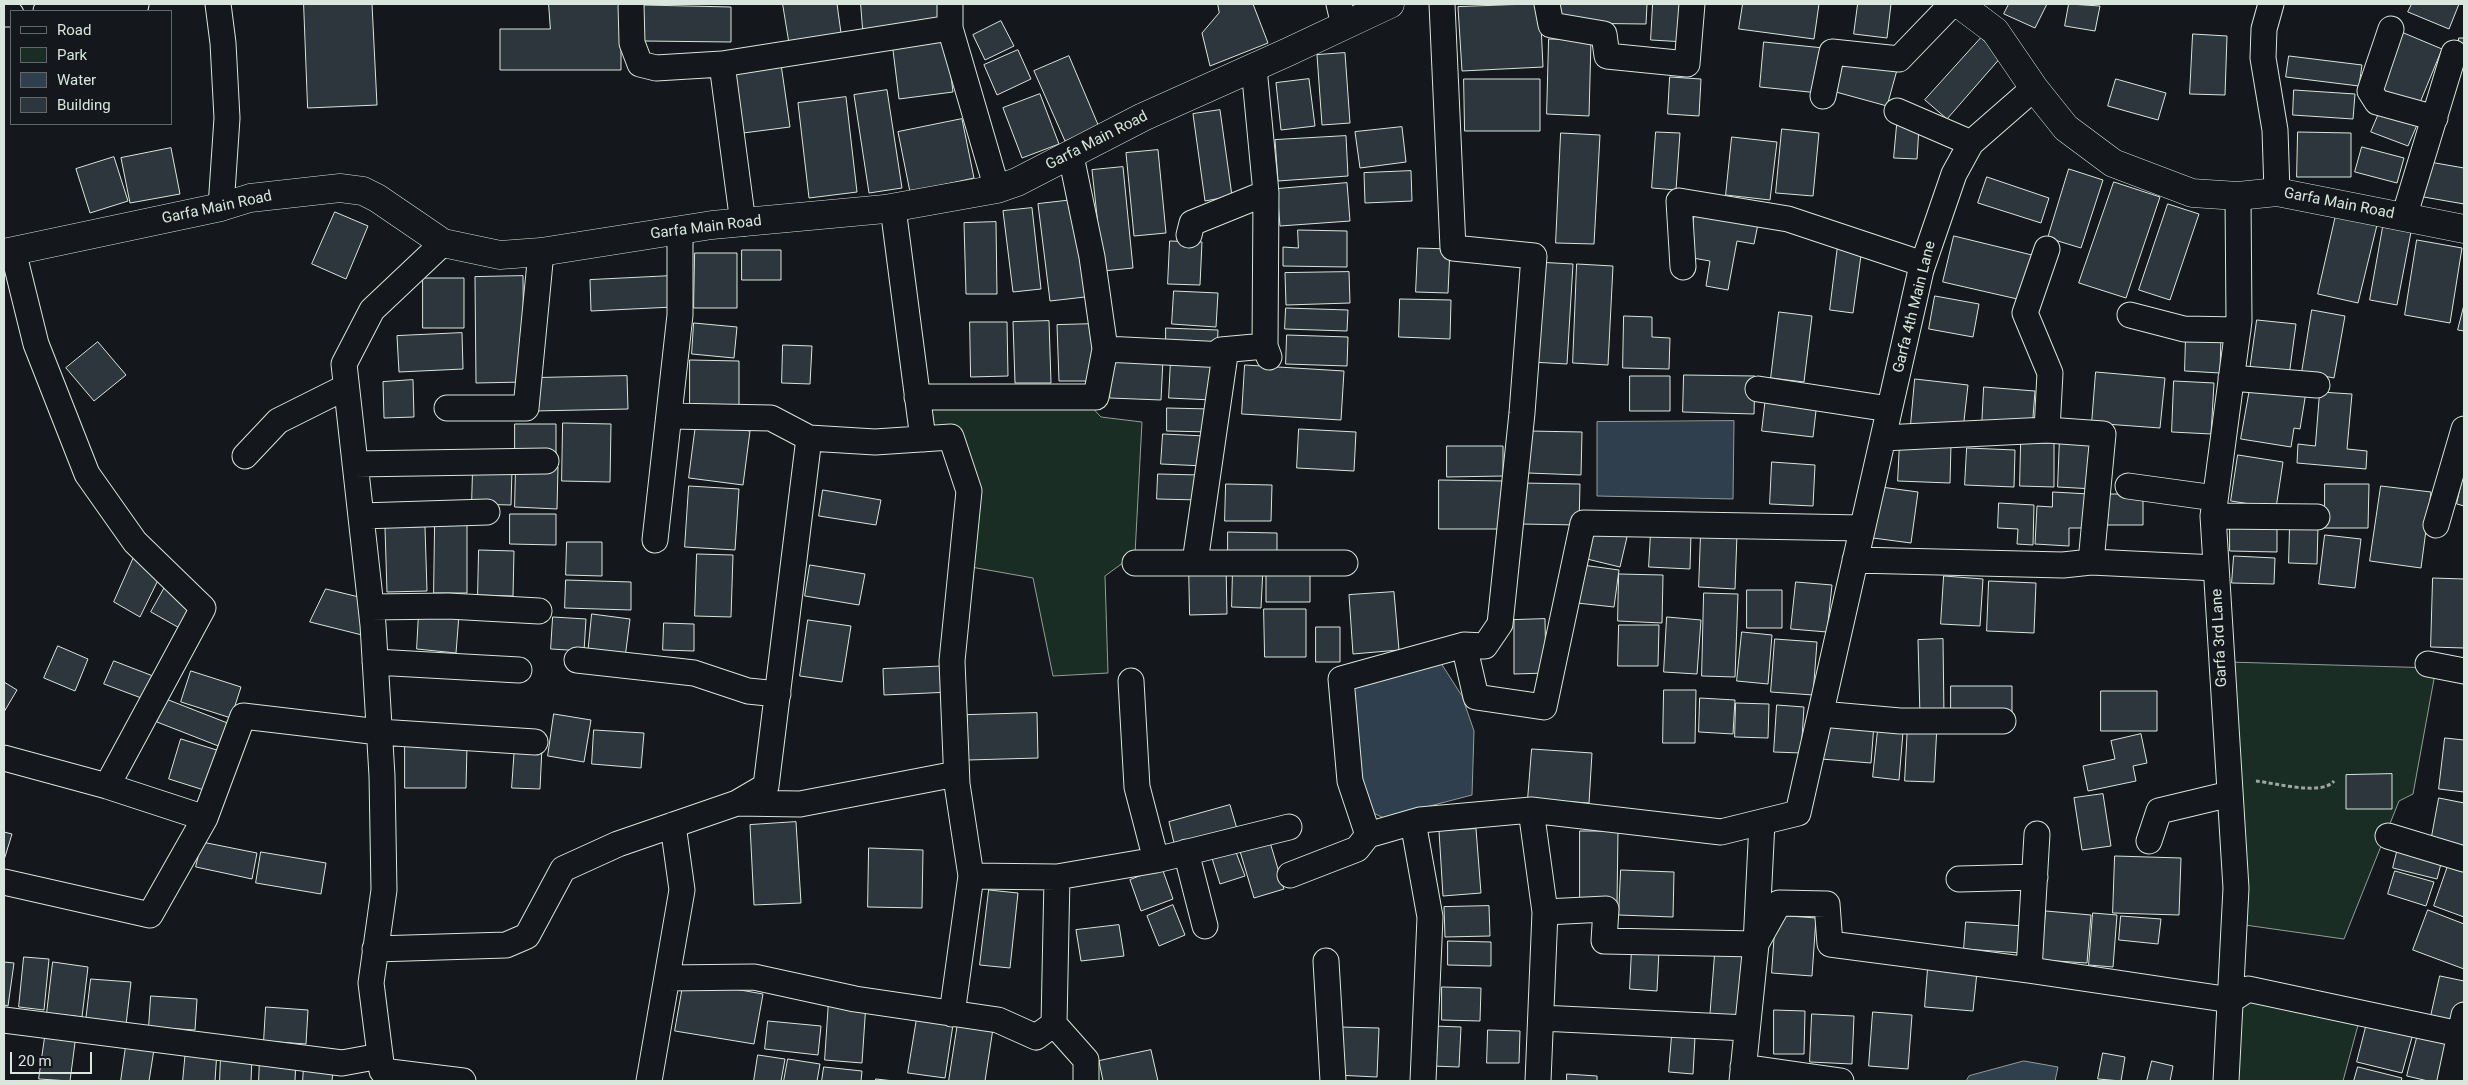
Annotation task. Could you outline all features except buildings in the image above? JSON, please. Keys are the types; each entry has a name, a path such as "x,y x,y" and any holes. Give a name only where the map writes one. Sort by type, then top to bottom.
{"main road":[{"name":"Garfa Main Road","path":"8,252 250,198 340,188 363,191 377,198 443,243 500,254 541,252 680,230 893,208 997,189 1017,182 1071,156 1143,117 1254,68 1342,15 1390,4"},
{"name":"Garfa Main Road","path":"1959,4 1995,31 2034,88 2066,128 2113,163 2192,193 2238,196 2277,192 2464,229"}],"street":[{"path":"218,4 223,43 227,118 221,206"},
{"path":"631,4 632,43 640,64 656,68 722,64 950,16 997,189"},
{"path":"1368,835 1350,781 1341,679 1464,645 1485,646 1500,624 1522,413 1534,256 1453,248 1442,4"},
{"path":"1547,4 1551,25 1604,34 1607,56 1687,64 1692,4"},
{"path":"1823,96 1832,52 1898,59 1952,4"},
{"path":"2271,4 2264,29 2263,58 2275,130 2277,192"},
{"path":"61,10 136,5"},
{"path":"2391,29 2370,91 2373,98 2377,102 2435,118"},
{"path":"2404,217 2454,53"},
{"path":"722,64 743,223"},
{"path":"1195,562 1224,355 1221,350 1267,352 1266,193 1254,68"},
{"name":"Garfa 4th Main Lane","path":"1762,822 1798,813 1923,264 1954,174 1971,143 2034,88"},
{"path":"1897,111 1971,143"},
{"path":"917,397 1096,397 1105,349 1092,257 1071,156"},
{"path":"1190,235 1192,224 1266,193"},
{"name":"Garfa 3rd Lane","path":"2226,1081 2236,888 2216,568 2214,507 2238,330 2238,196"},
{"path":"1684,267 1679,201 1788,219 1923,264"},
{"path":"893,208 923,439"},
{"path":"655,540 680,315 680,230"},
{"path":"380,1063 371,984 384,890 379,732 371,607 344,364 372,310 443,243"},
{"path":"2046,430 2050,373 2024,313 2047,249"},
{"path":"8,252 36,344 87,474 135,542 203,608 107,786"},
{"path":"447,408 526,408 541,252"},
{"path":"2130,315 2184,329 2238,330"},
{"path":"1105,349 1224,355"},
{"path":"2231,378 2317,385"},
{"path":"244,456 278,420 346,387"},
{"path":"1758,389 1890,409"},
{"path":"670,416 772,418 809,438 875,442 951,437 968,491 952,661 956,774 971,876 952,1014"},
{"path":"2436,525 2464,429"},
{"path":"1883,438 2046,430 2103,434 2091,562"},
{"path":"375,949 506,945 526,936 563,869 618,844 737,803 766,786 809,438"},
{"path":"355,464 546,461"},
{"path":"2128,486 2214,507 2317,517"},
{"path":"361,516 487,512"},
{"path":"1464,645 1476,697 1544,707 1583,523 1862,528"},
{"path":"1855,560 2063,565 2091,562 2216,568"},
{"path":"1135,563 1345,563"},
{"path":"371,607 448,606 538,611"},
{"path":"577,660 694,673 748,691 778,694"},
{"path":"375,662 519,670"},
{"path":"2428,664 2464,671"},
{"path":"1131,681 1137,787 1156,860"},
{"path":"1821,714 1900,721 2004,721"},
{"path":"4,882 150,915 205,818 243,716 379,732 535,742"},
{"path":"4,758 107,786 205,818"},
{"path":"737,803 800,804 956,774"},
{"path":"2149,842 2159,811 2229,785"},
{"path":"1290,875 1357,849 1368,835 1413,822 1531,810 1721,832 1762,822 1756,944 1743,1074 1841,1081"},
{"path":"1531,810 1545,912 1538,1081"},
{"path":"1413,822 1430,917 1423,1081"},
{"path":"649,1081 682,890 673,825"},
{"path":"971,876 1057,877 1156,860 1289,827"},
{"path":"2029,970 2036,834"},
{"path":"2388,836 2464,859"},
{"path":"1186,852 1205,926"},
{"path":"1057,877 1054,1024 1086,1060 1086,1081"},
{"path":"1959,879 2034,877"},
{"path":"1756,944 1779,903 1827,904 1830,944 2029,970 2231,1000 2248,990 2463,1028 2450,1081"},
{"path":"1545,912 1606,909 1604,941 1756,944"},
{"path":"1326,961 1333,1081"},
{"path":"667,978 754,977 855,999 998,1020 1036,1037 1054,1024"},
{"path":"1541,1018 1747,1028"},
{"path":"4,1020 342,1063 380,1063 463,1081"}],"path":[{"path":"2229,785 2320,790 2330,786 2334,781"}],"green space":[{"path":"1088,403 1101,417 1142,422 1135,554 1105,576 1108,673 1053,676 1033,578 971,567 959,438 928,432 926,406"},
{"path":"2228,662 2436,668 2413,794 2399,801 2344,939 2245,925"},
{"path":"2251,995 2361,1014 2343,1081 2232,1081 2235,1009"}],"water":[{"path":"1734,421 1733,499 1597,496 1597,422"},
{"path":"1439,660 1462,696 1474,731 1472,795 1384,818 1369,811 1353,769 1354,675"},
{"path":"2024,1061 2058,1067 2055,1081 1966,1081 1969,1076"}]}
